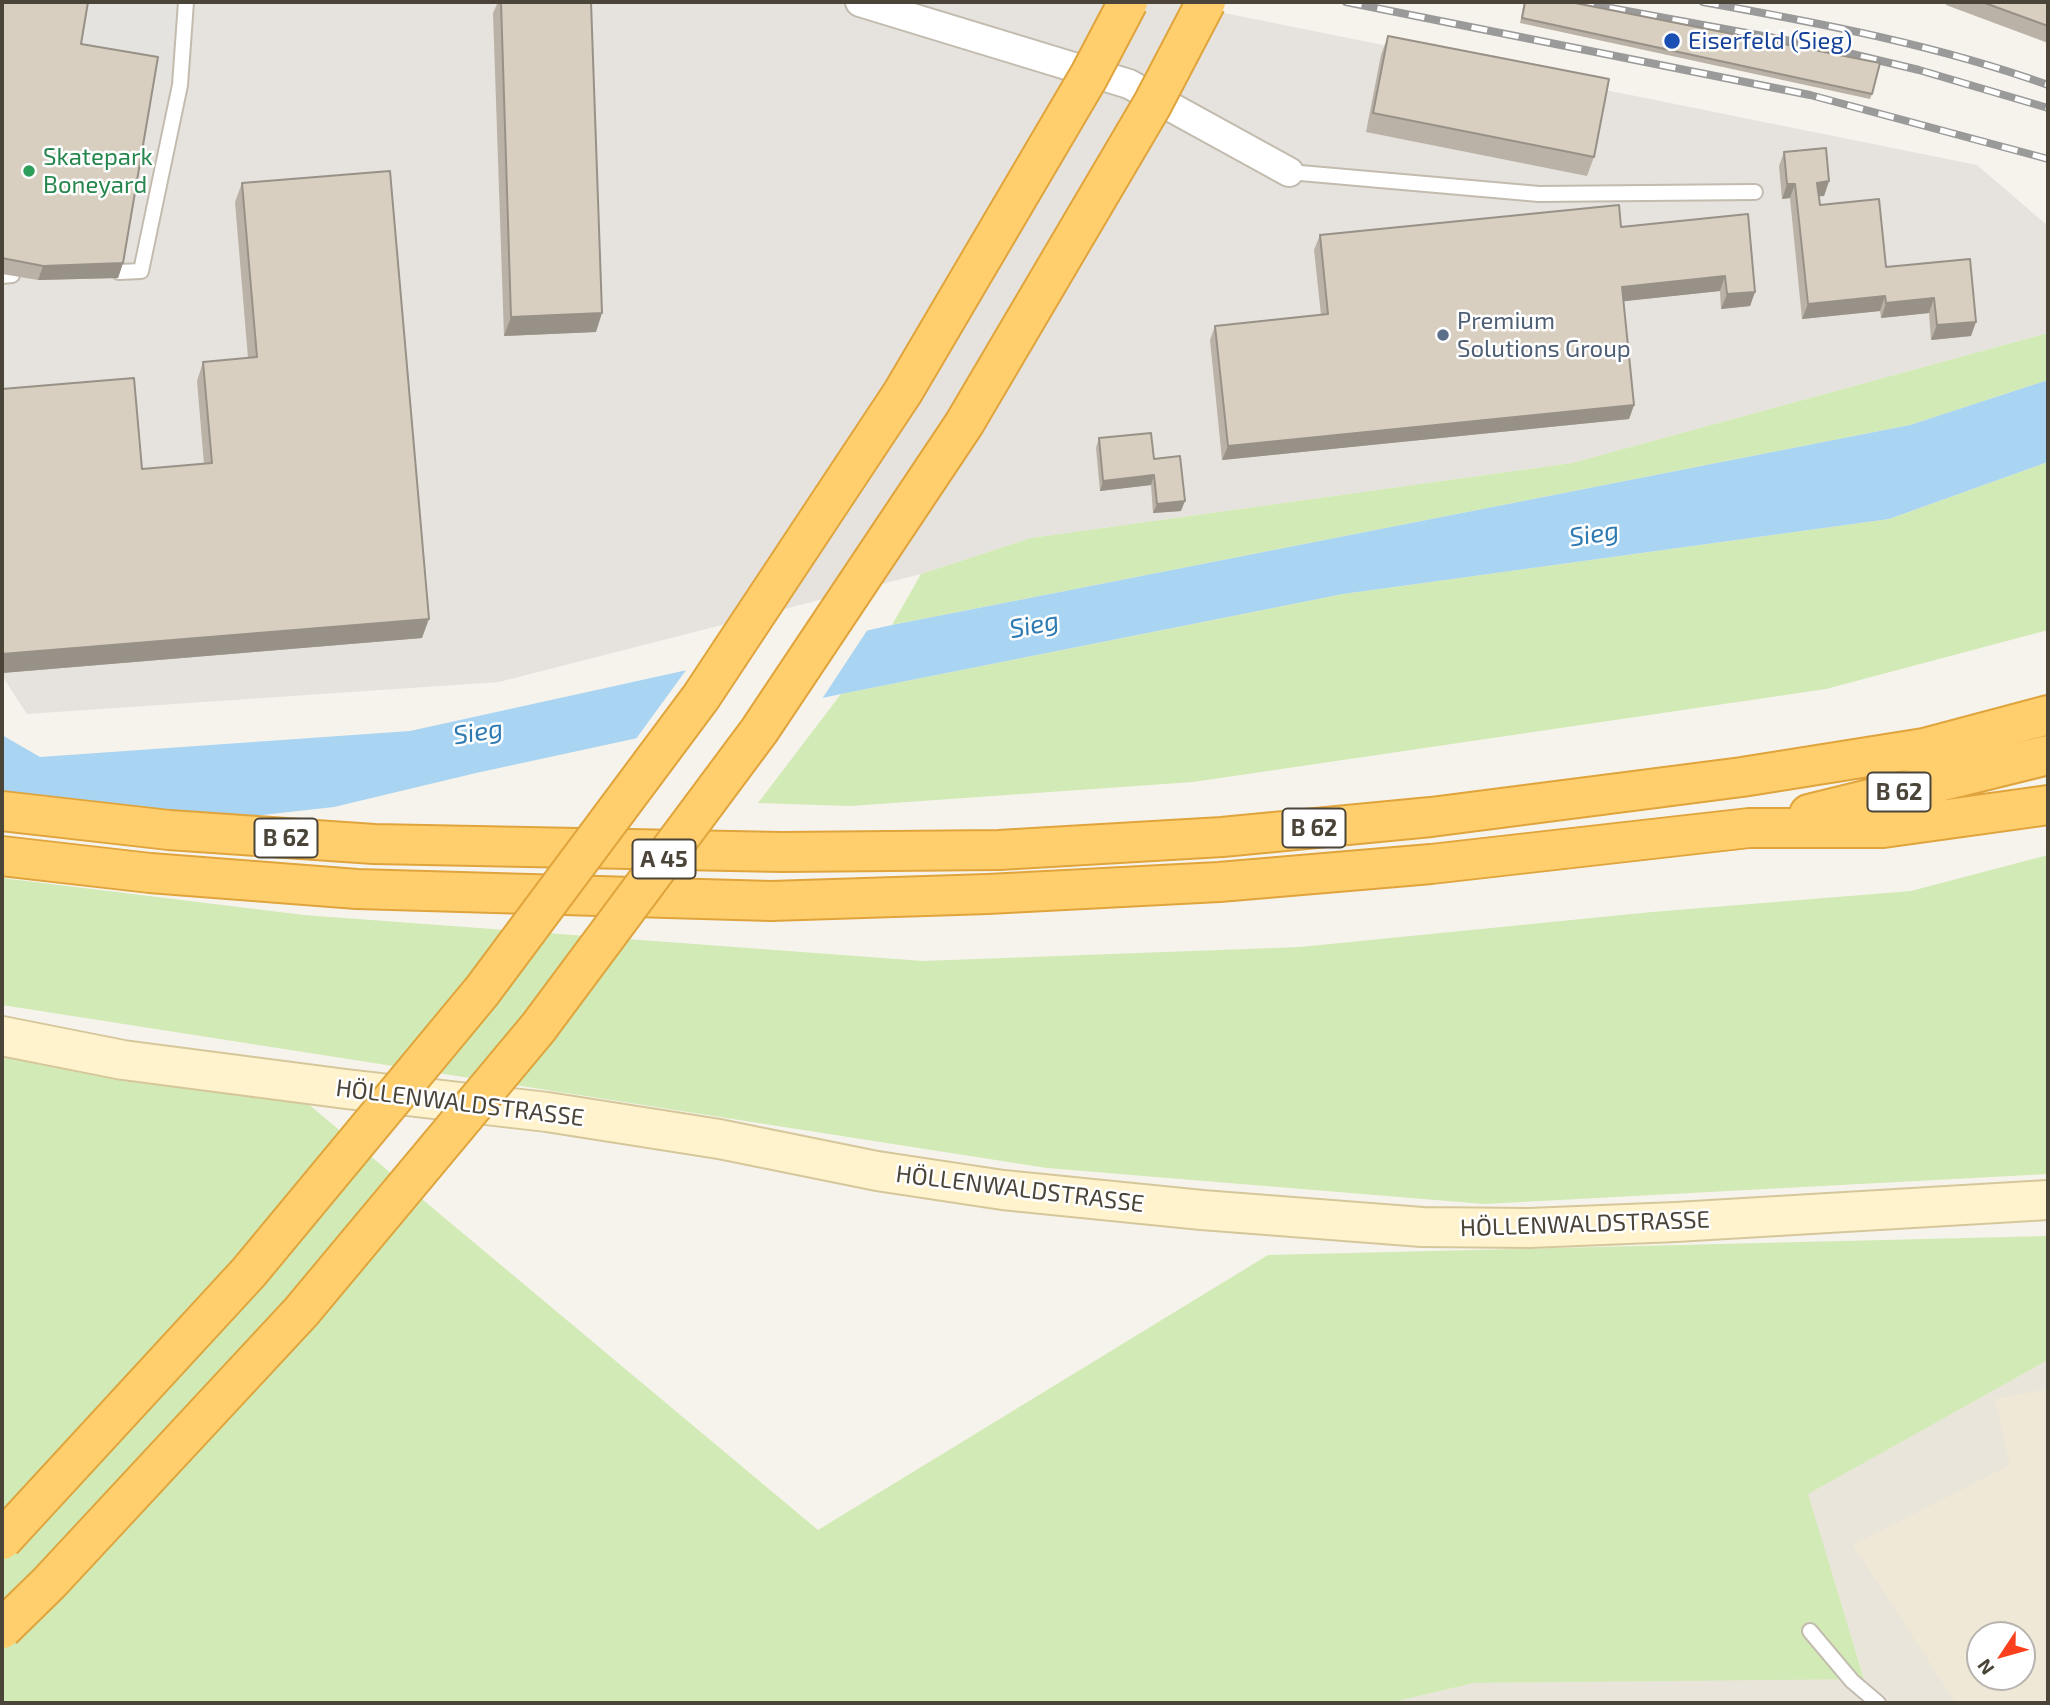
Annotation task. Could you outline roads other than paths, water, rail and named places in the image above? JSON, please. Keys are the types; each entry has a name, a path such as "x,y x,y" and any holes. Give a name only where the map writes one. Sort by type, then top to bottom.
{"highway":[{"name":"A 45","path":"2,1540 249,1272 396,1095 482,991 701,697 903,392 1089,76 1128,2"},
{"name":"A 45","path":"2,1629 49,1583 310,1301 538,1028 759,731 964,424 1152,105 1206,2"},
{"name":"B 62","path":"2,811 169,830 374,844 572,850 999,850 1222,837 1431,817 1742,777 1924,748 2048,715"},
{"name":"B 62","path":"1749,828 2048,755"},
{"name":"B 62","path":"2,856 150,873 356,889 771,901 988,894 1219,882 1430,864 1749,828 1883,828 2048,805"}],"street":[{"path":"860,2 1129,85 1289,172"},
{"name":"HÖLLENWALDSTRASSE","path":"2,1036 123,1060 560,1114 719,1139 877,1171 1003,1190 1202,1210 1422,1227 1529,1228 1689,1222 2048,1200"}],"lane":[{"path":"119,272 141,271 180,85 186,2"},
{"path":"1289,172 1539,194 1755,192"},
{"path":"1810,1631 1852,1681 1878,1703"}],"water":[{"name":"Sieg","path":"2048,380 2048,462 1889,519 1343,594 841,694 476,773 334,807 154,827 2,807 2,735 40,757 410,731 892,625 1910,425"}],"railway":[{"path":"1346,2 1810,95 2048,159"},
{"path":"1578,2 1823,47 1919,70 2048,108"},
{"path":"1703,2 1921,47 2048,85"}],"place":[{"name":"Eiserfeld (Sieg)","path":"1672,41"},
{"name":"Skatepark Boneyard","path":"29,171"},
{"name":"Premium Solutions Group","path":"1443,335"}]}
